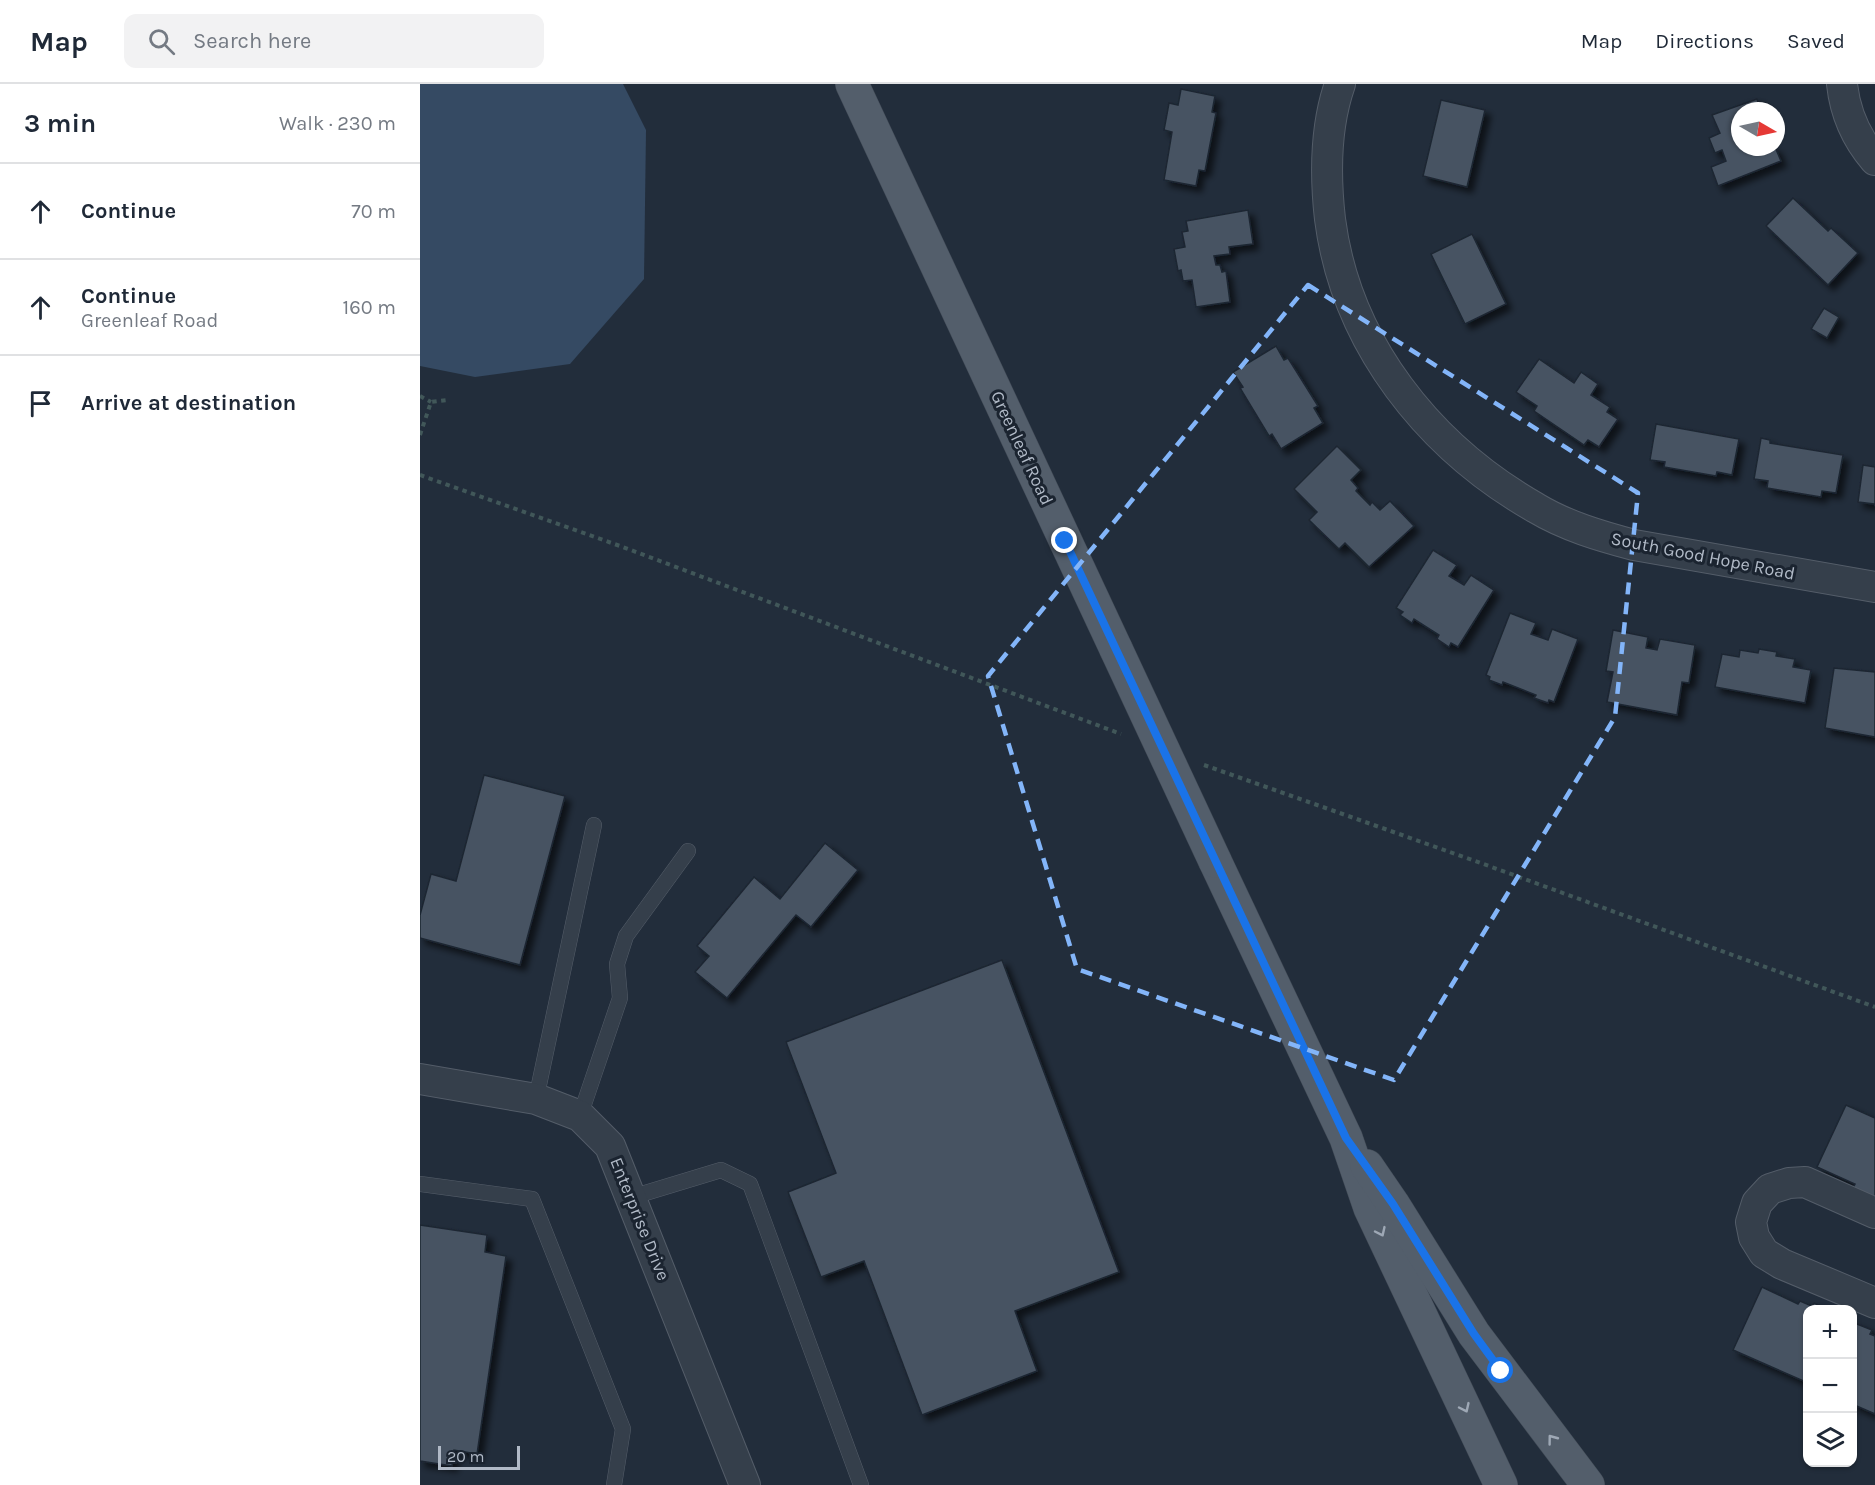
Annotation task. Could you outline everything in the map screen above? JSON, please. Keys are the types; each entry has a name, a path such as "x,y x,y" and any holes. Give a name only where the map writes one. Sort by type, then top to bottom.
{"main road":[{"name":"Greenleaf Road","path":"852,84 1346,1138"},
{"path":"1346,1138 1370,1208 1502,1485"},
{"path":"1346,1138 1393,1204 1474,1334 1588,1485"}],"street":[{"name":"South Good Hope Road","path":"1340,84 1328,145 1327,192 1334,243 1342,277 1363,329 1388,372 1411,404 1449,445 1492,481 1538,509 1579,529 1634,546 1875,587"},
{"path":"1842,84 1845,107 1857,136 1875,160"},
{"name":"Enterprise Drive","path":"420,1079 536,1099 580,1116 610,1146 745,1485"},
{"path":"1875,1213 1805,1182 1789,1183 1770,1189 1757,1203 1751,1222 1754,1237 1764,1253 1782,1264 1875,1303"}],"lane":[{"path":"536,1099 594,825"},
{"path":"580,1116 620,998 617,964 626,936 688,851"},
{"path":"632,1197 721,1170 750,1184 861,1485"},
{"path":"420,1184 532,1199 623,1429 614,1485"}],"path":[{"path":"420,396 430,402 447,400"},
{"path":"420,435 430,402"}],"highlighted area":[{"path":"1308,285 1638,493 1615,717 1394,1080 1077,969 988,676"}],"water":[{"path":"420,84 623,84 646,130 644,279 570,364 475,377 420,366"}],"building":[{"path":"1181,89 1215,96 1212,112 1216,113 1205,171 1199,170 1196,186 1164,180 1172,132 1164,130 1169,103 1178,105"},
{"path":"1441,100 1485,110 1467,187 1423,176"},
{"path":"1731,108 1731,156 1779,156 1781,161 1718,186 1711,167 1726,161 1722,150 1715,153 1709,138 1720,133 1712,115"},
{"path":"1793,198 1828,231 1831,228 1858,253 1828,285 1766,226"},
{"path":"1248,210 1253,244 1229,247 1230,254 1214,256 1216,265 1220,265 1222,272 1226,271 1230,302 1196,307 1192,280 1183,281 1181,270 1178,271 1174,249 1185,247 1182,232 1188,231 1186,221"},
{"path":"1472,234 1506,304 1465,324 1431,254"},
{"path":"1824,308 1839,317 1827,338 1811,329"},
{"path":"1276,346 1284,360 1288,358 1318,406 1314,408 1323,423 1281,449 1272,434 1269,436 1233,372"},
{"path":"1539,359 1574,383 1581,372 1598,384 1591,395 1610,407 1607,412 1618,419 1599,447 1588,440 1584,445 1534,411 1537,406 1516,392"},
{"path":"1656,424 1739,439 1732,475 1717,472 1716,476 1664,467 1665,462 1650,460"},
{"path":"1761,438 1770,440 1770,443 1843,455 1836,493 1822,491 1821,497 1767,488 1768,481 1754,479"},
{"path":"1337,446 1361,470 1351,480 1358,488 1356,491 1370,505 1372,502 1380,510 1390,501 1414,526 1369,567 1345,543 1339,549 1309,520 1317,512 1294,489"},
{"path":"1863,465 1875,467 1875,506 1858,502"},
{"path":"1433,550 1457,565 1449,576 1464,585 1471,575 1494,590 1458,647 1451,643 1449,647 1437,639 1439,635 1414,619 1412,623 1400,615 1403,612 1396,608"},
{"path":"1510,613 1536,623 1531,634 1548,640 1552,629 1578,639 1554,702 1549,700 1548,703 1534,698 1536,695 1503,682 1502,685 1489,680 1490,677 1486,675"},
{"path":"1613,630 1648,637 1646,648 1657,650 1660,639 1695,645 1689,683 1682,682 1677,715 1607,702 1613,672 1606,671"},
{"path":"1759,649 1777,652 1776,656 1795,659 1793,667 1811,670 1805,703 1715,687 1722,654 1739,657 1740,650 1758,653"},
{"path":"1834,668 1875,672 1875,737 1825,728"},
{"path":"484,775 565,796 520,965 420,938 420,915 431,874 456,881"},
{"path":"825,843 858,870 811,927 796,915 727,998 695,972 709,956 697,946 754,877 780,899"},
{"path":"1002,960 1119,1272 1015,1311 1037,1371 922,1415 864,1261 821,1277 788,1192 836,1173 786,1042"},
{"path":"1846,1105 1875,1118 1875,1202 1853,1188 1855,1184 1817,1167"},
{"path":"420,1225 487,1235 485,1252 506,1256 477,1454 454,1450 452,1466 420,1461"},
{"path":"1762,1287 1798,1304 1800,1301 1810,1305 1803,1305 1803,1381 1733,1350"},
{"path":"1857,1324 1872,1330 1870,1334 1875,1336 1875,1414 1857,1406"}],"route":[{"path":"1065,541 1346,1138 1393,1204 1474,1334 1501,1371"}]}
